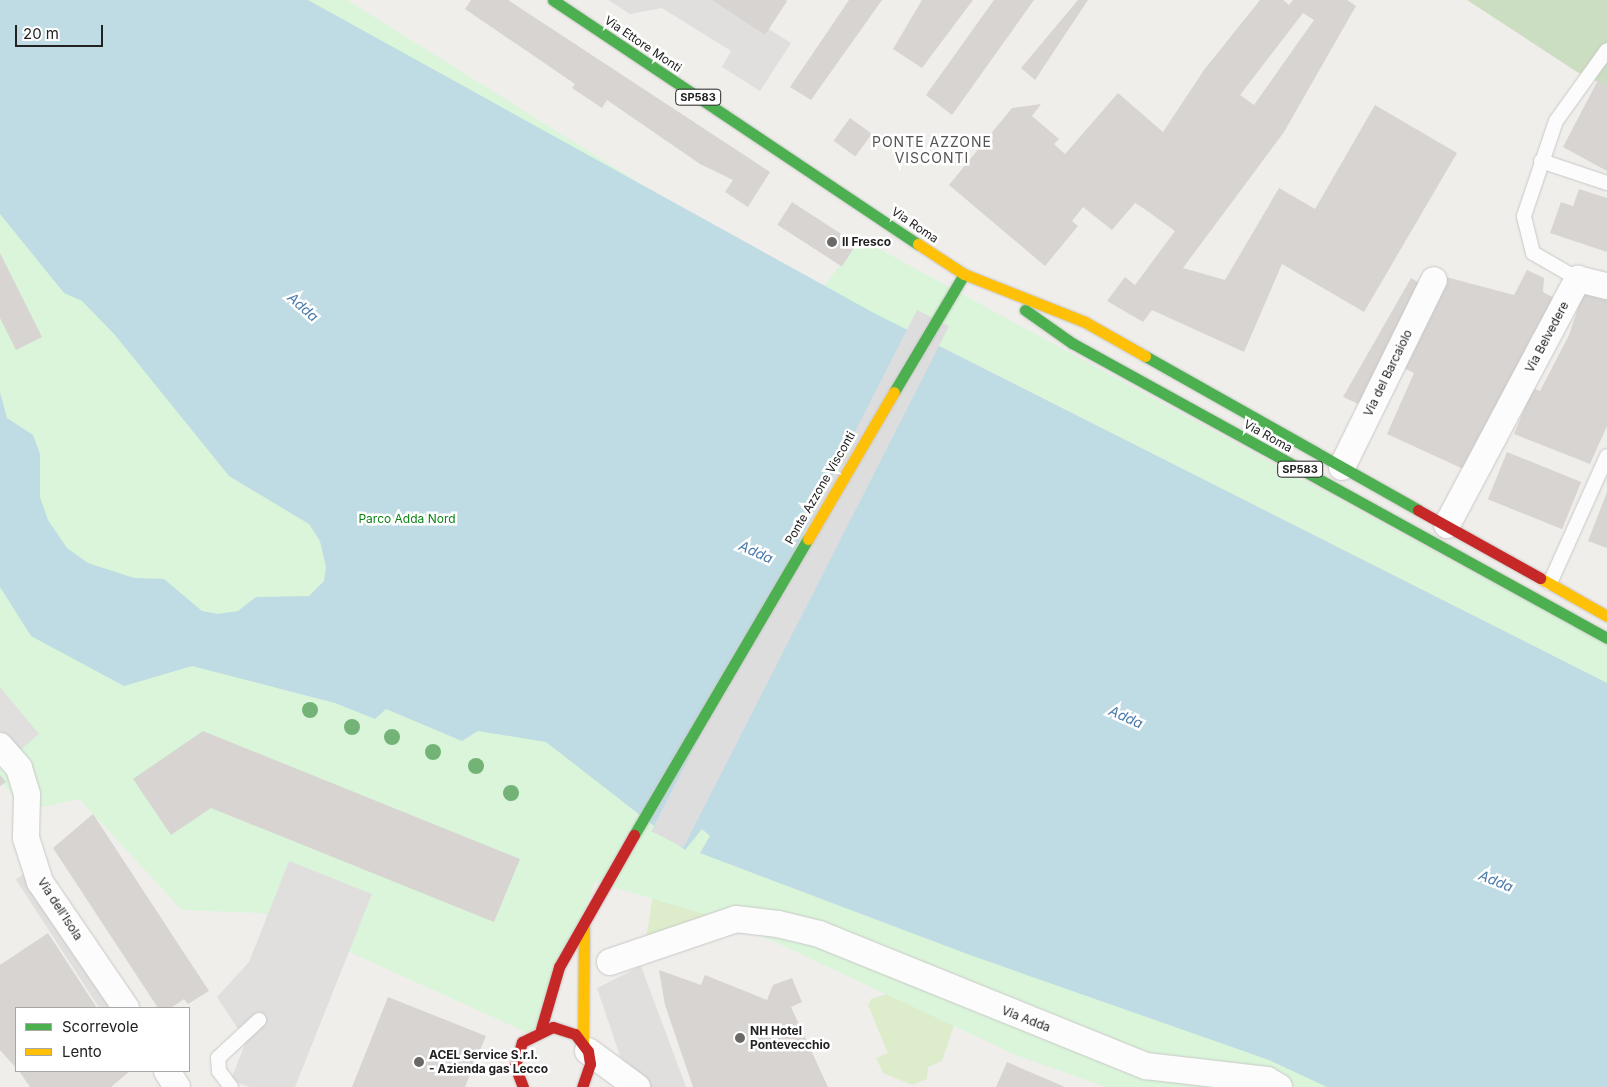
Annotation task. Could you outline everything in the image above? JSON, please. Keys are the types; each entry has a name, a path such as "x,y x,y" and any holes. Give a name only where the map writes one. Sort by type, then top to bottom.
{"main road":[{"name":"Via Ettore Monti","path":"553,0 843,193"},
{"name":"Via Roma","path":"843,193 964,274 999,292 1072,343 1607,638"},
{"name":"Ponte Azzone Visconti","path":"541,1029 559,967 584,926 641,820 964,274"},
{"name":"Via Roma","path":"999,292 1085,322 1607,616"},
{"path":"582,1087 589,1070 586,1047 584,926"},
{"path":"519,1084 515,1066 522,1042 541,1029 564,1028 586,1047"}],"street":[{"path":"1578,279 1607,286"},
{"name":"Via Belvedere","path":"1447,525 1578,279"},
{"name":"Via del Barcaiolo","path":"1342,467 1434,280"},
{"name":"Via dell'Isola","path":"0,746 19,768 24,786 26,838 40,882 125,1007"},
{"name":"Via Adda","path":"610,962 736,919 778,924 819,934 1146,1066 1267,1080 1279,1087"},
{"path":"586,1047 636,1087"},
{"path":"167,1072 177,1087"}],"lane":[{"path":"1578,279 1533,253 1525,237 1526,201 1556,121 1607,50"},
{"path":"1541,161 1607,183"},
{"path":"1550,583 1607,456"},
{"path":"231,1087 219,1071 218,1058 259,1020"}],"green space":[{"name":"Parco Adda Nord","path":"0,0 347,0 818,295 859,238 1498,586 1607,632 1607,1087 1106,1087 1018,1056 734,923 595,882 537,1037 263,913 182,910 79,799 25,811 0,780"},
{"path":"1467,0 1607,0 1607,86 1577,72"},
{"path":"659,857 780,914 646,939"},
{"path":"897,991 955,1022 942,1061 928,1067 927,1079 912,1085 883,1073 876,1058 888,1053 868,1005 871,999"}],"shaded area":[{"path":"608,0 723,0 791,43 760,91 722,67 731,51 662,8 630,14"},
{"path":"0,687 39,734 18,752 0,731"},
{"path":"289,861 372,894 295,1087 249,1087 231,1080 246,1041 217,997 249,962"},
{"path":"30,870 119,1007 99,1007 16,879"},
{"path":"641,966 686,1087 645,1087 620,1056 597,988"}],"water":[{"name":"Parco Adda Nord","path":"0,0 308,0 872,312 1607,683 1607,1087 1327,1087 1269,1060 970,955 700,853 710,836 702,829 685,850 546,742 478,731 462,741 386,709 375,719 335,703 192,666 124,686 31,636 0,587 0,392 7,418 33,435 40,454 40,497 48,520 67,548 88,563 134,578 164,579 202,611 218,614 238,611 256,597 309,596 324,581 326,567 320,541 309,524 229,476 115,335 82,301 64,293 0,214"}],"pier":[{"path":"917,310 949,326 683,848 651,831"}],"building":[{"path":"471,0 508,0 770,172 748,207 725,192 733,180 700,164 607,100 602,108 572,88 575,84 465,9"},
{"path":"712,0 785,0 787,1 765,35"},
{"path":"849,0 882,0 811,100 790,87"},
{"path":"922,0 973,0 922,68 893,49"},
{"path":"994,0 1034,0 952,115 926,95"},
{"path":"1078,0 1088,0 1035,80 1021,68"},
{"path":"1260,0 1283,0 1289,5 1293,0 1347,0 1356,6 1284,132 1183,268 1225,280 1279,188 1315,209 1375,105 1457,153 1364,312 1282,264 1244,352 1152,310 1143,322 1107,301 1125,277 1135,285 1175,231 1146,210 1135,203 1112,230 1083,207 1072,221 1078,226 1045,266 949,185 1012,108 1041,104 1032,116 1059,139 1054,144 1065,154 1118,93 1163,132 1204,70","holes":["1303,13 1314,20 1254,105 1240,95"]},
{"path":"1598,80 1607,85 1607,171 1563,147"},
{"path":"850,118 872,134 855,157 834,141"},
{"path":"1579,189 1607,198 1607,252 1550,233 1561,202 1573,206"},
{"path":"792,202 857,244 842,267 777,225"},
{"path":"0,253 42,337 16,350 0,318"},
{"path":"1527,270 1544,278 1543,292 1556,299 1538,336 1533,333 1470,472 1387,434 1414,373 1404,368 1446,277 1514,295"},
{"path":"1411,278 1424,286 1370,409 1343,397"},
{"path":"1584,290 1607,298 1607,426 1590,464 1514,434 1533,388 1540,391 1569,335"},
{"path":"1507,452 1581,482 1562,529 1488,499"},
{"path":"1607,492 1607,548 1588,541"},
{"path":"203,731 520,859 494,922 211,808 171,835 133,779"},
{"path":"0,775 6,782 0,786"},
{"path":"93,814 209,991 188,1004 184,999 172,1007 157,1007 53,848"},
{"path":"48,933 96,1007 15,1007 15,1067 0,1050 0,965"},
{"name":"NH Hotel Pontevecchio","path":"659,970 701,985 705,975 767,1000 773,985 792,978 802,1002 791,1007 828,1087 693,1087 665,1005"},
{"name":"ACEL Service S.r.l. - Azienda gas Lecco","path":"388,997 486,1036 465,1087 352,1087"},
{"path":"1007,1062 1065,1087 996,1087"},
{"path":"20,1072 129,1072 111,1087 30,1087"}],"traffic: fast":[{"path":"553,0 918,244"},
{"path":"894,392 964,274"},
{"path":"1025,310 1072,343 1607,638"},
{"path":"1145,356 1418,510"},
{"path":"634,835 808,539"}],"traffic: slow":[{"path":"918,244 964,274 1085,322 1145,356"},
{"path":"808,539 894,392"},
{"path":"1540,578 1607,616"},
{"path":"583,1042 584,926"}],"traffic: jam":[{"path":"1418,510 1540,578"},
{"path":"541,1029 559,967 634,835"},
{"path":"523,1087 515,1066 522,1042 553,1027 575,1034 588,1051 590,1064 582,1087"}],"place":[{"name":"Il Fresco","path":"832,242"},
{"name":"NH Hotel Pontevecchio","path":"740,1038"},
{"name":"ACEL Service S.r.l. - Azienda gas Lecco","path":"419,1062"}],"district":[{"name":"PONTE AZZONE VISCONTI","path":"932,150"}],"water label":[{"name":"Adda","path":"303,307"},
{"name":"Adda","path":"756,552"},
{"name":"Adda","path":"1126,717"},
{"name":"Adda","path":"1496,881"}]}
